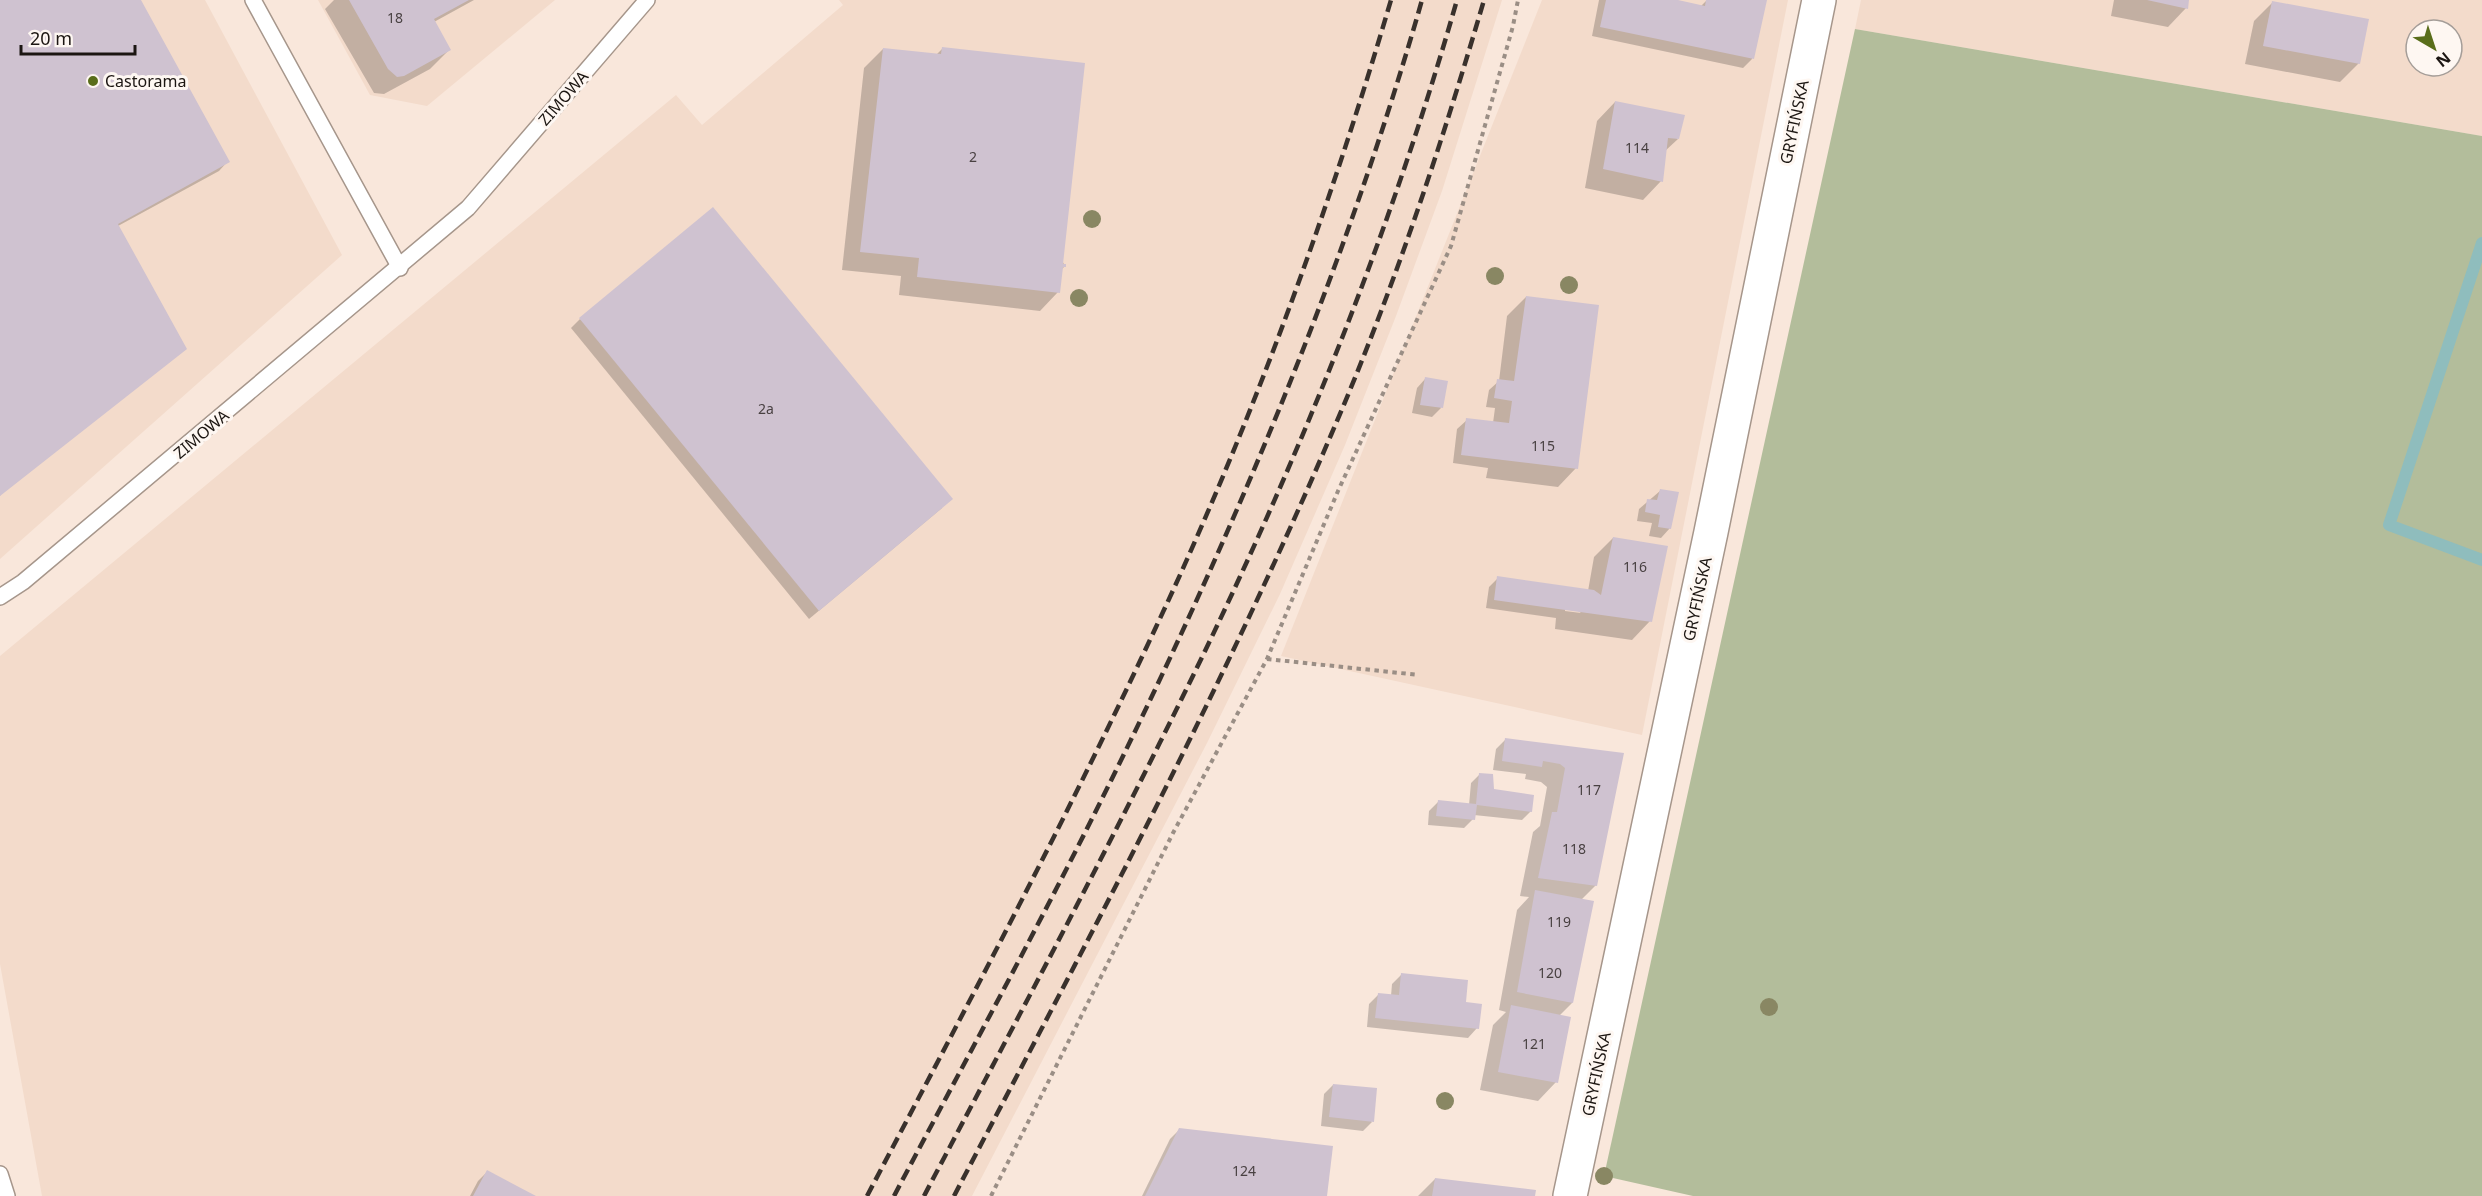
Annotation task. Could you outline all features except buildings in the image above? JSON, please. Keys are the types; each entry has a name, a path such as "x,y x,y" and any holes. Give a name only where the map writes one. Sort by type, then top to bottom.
{"street":[{"name":"GRYFIŃSKA","path":"1570,1196 1704,566 1820,0"}],"lane":[{"path":"253,0 400,268"},
{"name":"ZIMOWA","path":"0,597 24,582 400,268 468,208 647,0"},
{"path":"0,1174 7,1196"}],"path":[{"path":"991,1196 1173,833 1267,659 1338,491 1451,246 1513,26 1518,0"},
{"path":"1267,659 1419,675"}],"shaded area":[{"path":"0,0 205,0 342,255 0,559"},
{"path":"318,0 555,0 427,106 370,95"},
{"path":"839,0 1502,0 1442,191 1396,316 1345,445 1280,594 1207,743 972,1196 42,1196 0,964 0,656 676,95 702,125 843,5"},
{"path":"1542,0 1788,0 1642,735 1281,656"},
{"path":"1861,0 2482,0 2482,136 1855,29"}],"green space":[{"path":"1855,29 2482,136 2482,1196 1693,1196 1604,1176"}],"waterway":[{"path":"2482,243 2389,525 2482,560"}],"railway":[{"path":"867,1196 1051,842 1122,699 1191,551 1255,396 1314,239 1391,0"},
{"path":"894,1196 1097,808 1211,569 1327,288 1393,97 1422,0"},
{"path":"924,1196 1137,788 1205,651 1278,492 1345,331 1376,249 1405,167 1457,0"},
{"path":"954,1196 1150,819 1244,628 1331,435 1395,274 1451,110 1484,0"}],"place":[{"name":"Castorama","path":"93,81"}]}
